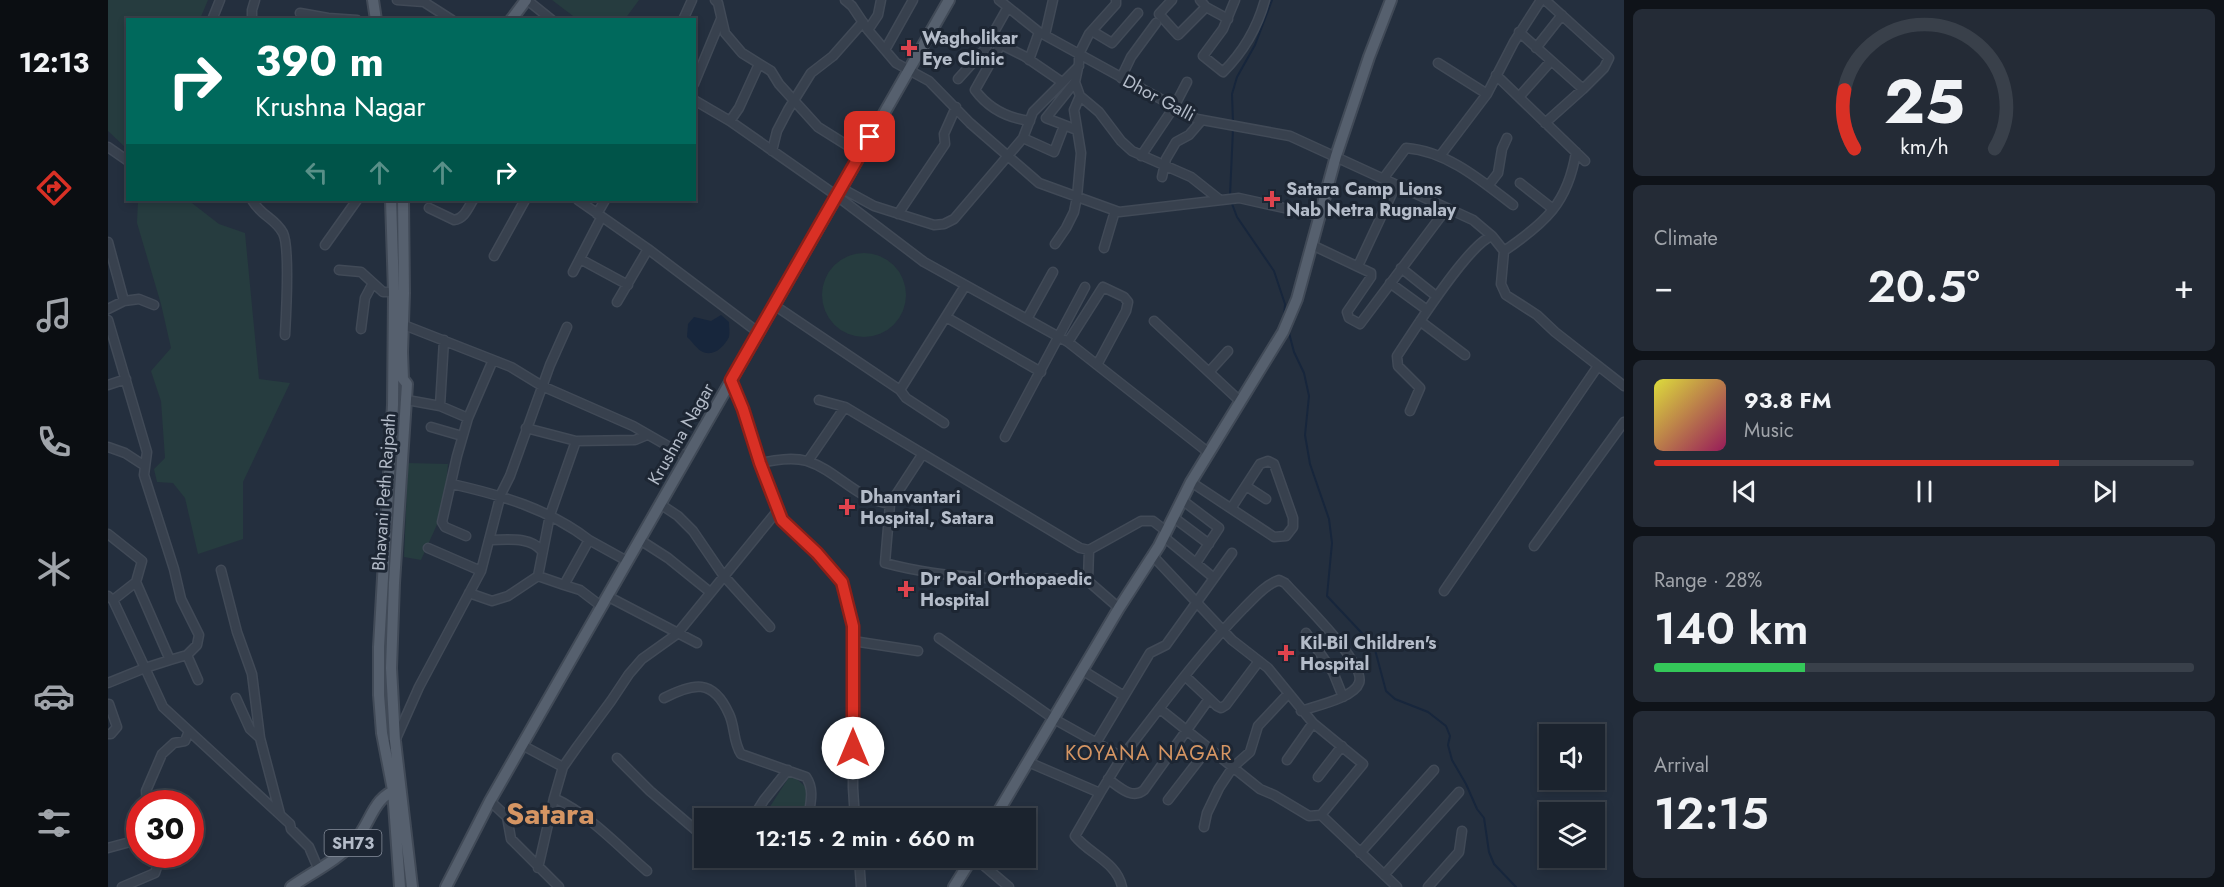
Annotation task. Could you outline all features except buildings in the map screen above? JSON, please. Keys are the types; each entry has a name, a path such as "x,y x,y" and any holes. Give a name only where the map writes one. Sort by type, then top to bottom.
{"main road":[{"path":"373,0 376,18"},
{"path":"512,18 526,0"},
{"name":"Krushna Nagar","path":"446,887 490,801 949,0"},
{"path":"1001,808 1165,534 1191,482 1283,332 1297,298 1336,156 1391,0"},
{"path":"391,201 394,292 393,405 379,647 379,695 385,748 397,789"},
{"name":"Bhavani Peth Rajpath","path":"397,789 391,668 394,583 407,400 407,384 403,379 402,352 404,326 403,201"},
{"path":"387,612 399,398 403,379"},
{"name":"SH73","path":"291,887 355,841 383,796 397,789"},
{"name":"SH73","path":"397,789 400,887"},
{"name":"SH73","path":"397,789 412,887"},
{"path":"954,887 966,868"}],"street":[{"path":"213,18 220,0"},
{"path":"252,18 255,0"},
{"path":"397,0 425,1 449,18"},
{"path":"526,0 549,18"},
{"path":"684,18 692,0"},
{"path":"844,0 852,6 868,30 896,63 929,81 957,107 970,123 1039,183 1119,212 1239,198 1320,216"},
{"path":"868,30 878,15 881,0"},
{"path":"885,50 913,0"},
{"name":"Dhor Galli","path":"999,0 1042,33 1174,107 1202,120 1290,136 1336,156 1473,220 1492,236 1504,251"},
{"path":"1029,60 1042,33 1053,0"},
{"path":"1077,130 1046,118 1075,82 1079,54 1092,31 1116,4 1116,0"},
{"path":"1172,0 1159,14 1178,35 1203,3 1228,19"},
{"path":"1235,0 1228,19 1203,56 1223,72 1254,33 1265,0"},
{"path":"1440,156 1487,94 1519,32 1543,0 1609,58 1604,68 1545,123"},
{"path":"718,1 725,33 742,53 771,71 818,127 861,154"},
{"path":"958,79 986,48 1008,7"},
{"path":"300,13 328,18"},
{"path":"1092,31 1112,43 1138,13"},
{"path":"1536,48 1562,15"},
{"path":"696,79 721,19"},
{"path":"772,151 777,131 811,74 833,56 863,22"},
{"path":"1121,78 1131,57 1156,23"},
{"path":"1519,32 1583,89"},
{"path":"990,39 1029,60 1062,82"},
{"path":"1001,44 975,90 986,104 1014,119 1030,121"},
{"path":"1519,97 1551,61"},
{"path":"1438,63 1487,94"},
{"path":"730,121 739,108 759,64"},
{"path":"839,192 934,225 944,224 954,219 1010,156 1023,138 1034,112 1079,66"},
{"path":"1496,75 1585,161"},
{"path":"1075,82 1080,96 1099,112 1121,141 1141,156 1191,177 1220,200"},
{"path":"1141,156 1174,107 1187,82"},
{"path":"1055,244 1074,212 1077,197 1081,153 1074,110 1080,96"},
{"path":"696,101 839,192 924,262 1068,342 1209,453"},
{"path":"898,214 945,144 944,134 957,107"},
{"path":"1162,177 1164,166 1176,142 1189,135 1202,120"},
{"path":"1023,138 1054,152 1064,126"},
{"path":"1488,186 1498,173 1502,149 1507,138"},
{"path":"108,147 126,160"},
{"path":"1383,179 1406,148 1423,149 1440,156 1488,186 1513,206"},
{"path":"1576,152 1568,187 1553,209 1545,219 1504,251 1500,284 1506,295 1538,315 1555,332 1624,386"},
{"path":"1520,183 1553,209"},
{"path":"1358,266 1396,185"},
{"path":"253,201 261,214 275,222 284,236 287,301 285,335"},
{"path":"325,245 356,201"},
{"path":"429,208 458,220 471,201"},
{"path":"494,256 524,201"},
{"path":"579,201 648,249 759,333"},
{"path":"573,272 605,201"},
{"path":"1312,245 1372,274 1347,312 1349,318 1362,323 1447,208"},
{"path":"1104,248 1115,211"},
{"path":"1410,411 1420,388 1398,366 1396,359 1436,296 1480,242 1492,236"},
{"path":"108,242 112,272 124,301"},
{"path":"617,302 648,249"},
{"path":"580,259 628,285"},
{"path":"1401,268 1436,296"},
{"path":"339,270 361,272 383,292 394,292"},
{"path":"1027,319 1053,272"},
{"path":"361,329 365,298 372,283"},
{"path":"1390,283 1427,310"},
{"path":"900,390 965,286"},
{"path":"1005,437 1084,287"},
{"path":"1068,342 1103,287 1124,297 1128,302 1126,312 1098,365"},
{"path":"108,309 124,301 139,298 154,305"},
{"path":"774,305 900,390 906,398 944,423"},
{"path":"946,317 1041,372"},
{"path":"108,320 147,453 144,475 174,569 180,599 199,635 197,645 187,655 108,683"},
{"path":"1154,321 1241,402"},
{"path":"1420,321 1465,355"},
{"path":"404,326 511,367 542,386 647,435 687,457"},
{"path":"385,748 395,741 419,687 481,571 501,495 567,327"},
{"path":"440,406 444,340"},
{"path":"1209,372 1228,351"},
{"path":"466,536 442,524 462,436 493,360"},
{"path":"1444,591 1598,366"},
{"path":"108,385 126,379"},
{"path":"731,380 782,520 817,553 842,582 853,626 854,808"},
{"path":"407,400 440,406 468,418"},
{"path":"819,400 845,407 1080,548 1089,550 1141,521 1153,521 1214,578"},
{"path":"808,461 845,407"},
{"path":"1534,546 1624,422"},
{"path":"431,427 462,436"},
{"path":"526,428 576,441 635,440 647,435"},
{"path":"469,593 492,601 508,596 538,576 550,515 576,441"},
{"path":"108,447 125,453 146,466"},
{"path":"922,455 891,504 885,563 912,570 987,578 1066,578 1088,581 1119,608"},
{"path":"760,463 780,459 808,461 868,499 891,504"},
{"path":"1191,482 1232,507 1274,537 1283,538 1291,531 1293,518 1271,462 1260,464 1232,507"},
{"path":"452,484 501,495 550,515 569,524 589,540 627,561"},
{"path":"1246,486 1266,499"},
{"path":"1182,500 1218,526 1219,531 1196,563"},
{"path":"660,504 678,516 693,531 723,575 770,627"},
{"path":"538,868 563,766 629,674 642,659 677,634 778,510"},
{"path":"1173,517 1209,544"},
{"path":"108,534 142,561 136,582 170,660"},
{"path":"489,540 527,541 538,546 542,551"},
{"path":"564,585 589,540"},
{"path":"640,540 668,558 710,592"},
{"path":"428,548 481,571"},
{"path":"1088,581 1089,550"},
{"path":"1096,743 1150,653 1166,645 1232,553"},
{"path":"1152,555 1232,640 1268,668 1313,723 1363,764 1321,815 1309,816 1251,783 1160,709"},
{"path":"221,570 237,632 252,674 260,738 280,815"},
{"path":"538,576 580,590 698,643"},
{"path":"1122,887 1113,869 1076,836 1122,757 1185,676 1223,629 1258,594 1279,580 1285,583 1337,639 1360,678 1359,684 1343,697 1301,711"},
{"path":"136,582 110,598 163,707 290,824 291,829 309,847 318,868"},
{"path":"1306,633 1334,672 1343,697"},
{"path":"939,638 1054,718 1122,757"},
{"path":"853,641 918,651"},
{"path":"187,655 198,680"},
{"path":"1185,676 1216,706 1221,708 1226,705 1258,661"},
{"path":"1082,670 1124,696"},
{"path":"664,698 685,687 708,688 729,714 741,754 806,777 810,783 812,795 810,808"},
{"path":"1204,827 1212,800 1233,767 1250,752 1258,726 1288,694"},
{"path":"236,698 250,729 260,738"},
{"path":"1108,779 1132,795 1139,794 1209,699"},
{"path":"108,734 111,734 117,727 109,704"},
{"path":"1287,759 1313,723"},
{"path":"146,790 162,754 174,743 185,741 189,731"},
{"path":"522,745 563,766"},
{"path":"1318,777 1342,746"},
{"path":"1168,800 1209,747"},
{"path":"617,758 650,791 694,829"},
{"path":"1028,762 1100,793"},
{"path":"759,808 788,770"},
{"path":"1360,853 1434,770"},
{"path":"1384,875 1459,792"},
{"path":"554,798 591,820 647,871"},
{"path":"490,801 507,817 511,839 559,887"},
{"path":"1321,815 1397,887"},
{"path":"1428,887 1459,852 1462,831"},
{"path":"108,848 126,843"},
{"path":"122,887 155,873 157,868"},
{"path":"859,868 861,887"},
{"path":"985,868 1006,886"}],"green space":[{"path":"108,0 208,0 200,18 126,18 126,148 108,131"},
{"path":"552,0 639,0 626,18 576,18"},
{"path":"138,201 189,201 219,224 245,233 259,379 290,383 243,482 243,539 198,554 185,498 173,483 157,482 154,469 165,458 161,401 151,371 171,348 161,304 137,223"},
{"path":"864,253 887,260 899,272 906,295 899,318 887,330 864,337 841,330 829,318 822,295 829,272 841,260"},
{"path":"408,463 448,464 444,509 421,560 404,557"},
{"path":"791,774 808,789 805,808 769,808"}],"water":[{"path":"721,315 729,322 729,337 721,348 705,353 687,337 688,324 694,317 711,321"}],"waterway":[{"path":"1233,123 1232,94 1237,77 1255,45 1272,0"},
{"path":"1230,195 1233,129"},
{"path":"1231,201 1237,217 1274,271 1285,304 1284,318"},
{"path":"1288,329 1294,352 1304,373 1309,396 1305,435 1310,464 1329,519 1332,543 1327,596 1374,646 1386,691 1395,699 1428,712 1446,726 1450,736 1448,745 1452,760 1484,818 1489,852 1494,864 1516,887"}],"tunnel":[{"path":"387,612 385,662 390,752"},
{"path":"404,863 406,887"}],"place":[{"name":"Wagholikar Eye Clinic","path":"909,48"},
{"name":"Satara Camp Lions Nab Netra Rugnalay","path":"1272,199"},
{"name":"Dhanvantari Hospital, Satara","path":"847,507"},
{"name":"Dr Poal Orthopaedic Hospital","path":"906,589"},
{"name":"Kil-Bil Children's Hospital","path":"1286,653"}],"district":[{"name":"KOYANA NAGAR","path":"1149,753"},
{"name":"Satara","path":"550,814"}],"route":[{"path":"853,748 853,626 842,582 817,553 782,520 731,380 870,137"}]}
